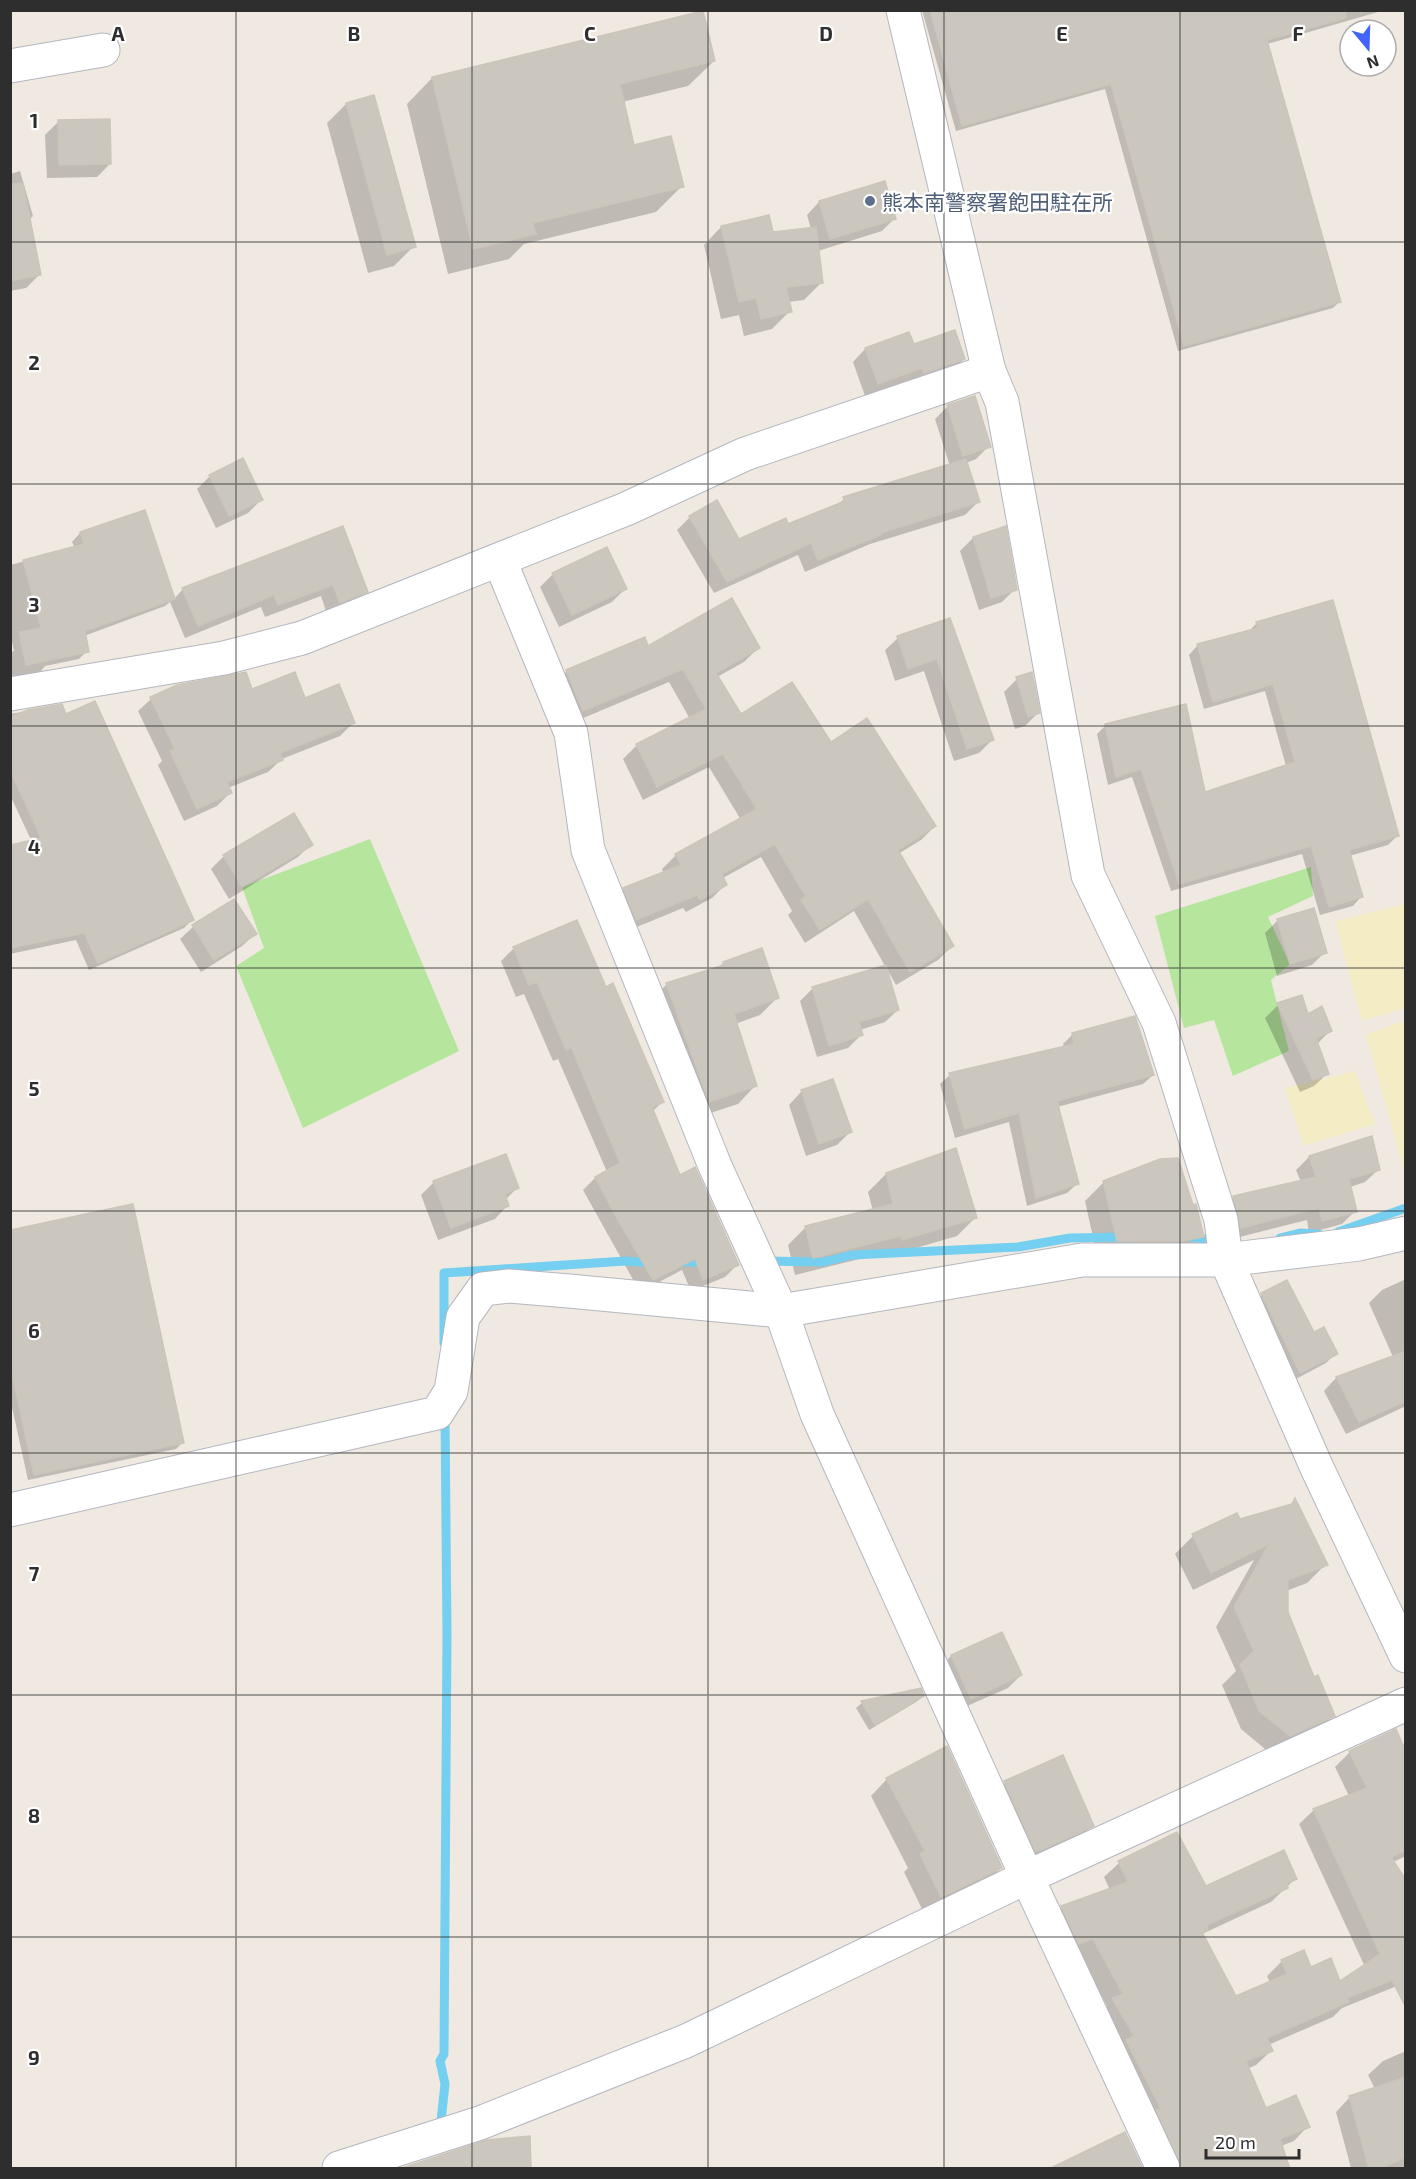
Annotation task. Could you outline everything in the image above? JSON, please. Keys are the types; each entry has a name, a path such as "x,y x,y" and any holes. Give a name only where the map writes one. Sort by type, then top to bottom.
{"street":[{"path":"903,10 989,371 1002,402 1088,875 1160,1023 1221,1220 1226,1260 1317,1468 1406,1656"},
{"path":"10,66 103,50"},
{"path":"10,694 224,658 302,638 626,510 744,454 989,371"},
{"path":"500,561 571,733 588,850 715,1166 781,1311 817,1414 1027,1877 1163,2169"},
{"path":"10,1510 437,1413 451,1392 464,1317 483,1289 529,1288 781,1311 1082,1260 1226,1260 1359,1244 1406,1233"},
{"path":"339,2169 480,2123 686,2041 1027,1877 1406,1704"}],"green space":[{"path":"370,839 459,1051 303,1128 236,966 264,948 242,887"},
{"path":"1311,867 1313,896 1268,917 1290,964 1271,980 1289,1051 1233,1076 1214,1020 1184,1028 1155,916"}],"sand":[{"path":"1405,904 1405,1008 1362,1021 1335,921"},
{"path":"1406,1020 1405,1173 1366,1035"},
{"path":"1355,1071 1375,1124 1304,1146 1285,1088"}],"building":[{"path":"930,10 1345,10 1346,18 1338,18 1338,20 1267,40 1341,302 1184,346 1111,84 962,126"},
{"path":"703,11 715,61 620,84 634,145 671,136 684,187 533,223 536,234 473,249 432,77"},
{"path":"374,95 416,247 387,255 346,103"},
{"path":"110,119 111,164 59,165 58,120"},
{"path":"885,181 896,219 830,239 819,201"},
{"path":"23,183 41,275 10,281 10,184"},
{"path":"769,215 773,232 816,227 823,283 786,287 792,312 761,319 756,298 739,302 721,226"},
{"path":"955,330 965,359 924,373 922,368 878,384 865,348 909,332 914,344"},
{"path":"975,396 991,447 963,456 947,405"},
{"path":"243,458 263,500 229,516 209,475"},
{"path":"966,459 980,502 881,533 881,535 818,560 811,543 727,582 689,516 717,500 739,539 786,518 788,524 845,501 843,497"},
{"path":"145,510 175,599 85,631 89,652 26,665 19,632 41,628 23,560 84,544 80,532"},
{"path":"343,526 368,592 340,603 333,585 278,605 274,595 198,626 182,588"},
{"path":"1006,526 1017,590 991,598 973,537"},
{"path":"607,547 627,589 572,615 552,573"},
{"path":"732,598 760,648 716,673 741,714 792,682 831,742 867,718 936,826 898,850 954,946 910,972 868,899 820,930 801,900 806,897 775,844 722,874 727,885 700,900 697,895 636,920 623,888 681,865 675,854 757,809 723,754 657,787 636,744 706,709 683,669 583,711 566,670 645,637 648,646"},
{"path":"1333,600 1399,836 1349,850 1363,897 1329,907 1311,846 1179,884 1141,769 1116,777 1105,724 1186,704 1205,792 1295,762 1273,684 1213,702 1197,644 1258,628 1256,622"},
{"path":"950,618 994,740 967,749 937,659 908,669 897,636"},
{"path":"246,672 252,689 295,672 305,698 339,684 355,723 280,753 283,760 227,782 232,793 197,809 170,751 175,749 150,697 177,685"},
{"path":"1032,672 1040,713 1028,717 1016,677"},
{"path":"95,701 194,920 98,963 84,933 10,948 10,845 41,838 10,770 10,717 28,710 62,704 66,714"},
{"path":"294,813 313,845 242,887 223,855"},
{"path":"234,899 257,934 214,960 192,925"},
{"path":"1314,908 1327,953 1290,964 1277,919"},
{"path":"577,920 606,987 613,983 664,1102 652,1107 680,1175 695,1167 739,1265 703,1280 695,1259 653,1280 615,1215 595,1177 620,1163 571,1047 566,1050 537,982 529,985 513,947"},
{"path":"762,948 779,998 734,1014 757,1086 709,1102 666,983 724,965 723,962"},
{"path":"886,965 899,1010 859,1022 863,1035 829,1046 812,987"},
{"path":"1302,995 1308,1014 1322,1006 1332,1031 1316,1038 1329,1074 1313,1080 1277,1003"},
{"path":"1135,1016 1154,1075 1057,1101 1079,1184 1036,1198 1019,1113 965,1129 949,1073 1074,1044 1072,1033"},
{"path":"833,1079 852,1132 819,1144 801,1090"},
{"path":"1372,1136 1380,1170 1349,1179 1357,1212 1322,1221 1319,1208 1241,1228 1233,1196 1316,1177 1309,1156"},
{"path":"956,1148 977,1218 902,1240 901,1236 813,1258 805,1226 893,1204 886,1173"},
{"path":"506,1154 519,1188 505,1194 509,1206 451,1228 433,1181"},
{"path":"1178,1158 1193,1205 1196,1204 1204,1237 1182,1241 1117,1241 1103,1181 1160,1159"},
{"path":"133,1204 184,1443 34,1475 10,1365 10,1230"},
{"path":"1287,1280 1314,1332 1324,1327 1338,1354 1300,1373 1261,1293"},
{"path":"1406,1351 1406,1401 1359,1422 1336,1377"},
{"path":"1295,1498 1328,1565 1288,1580 1288,1612 1314,1677 1318,1675 1335,1716 1290,1736 1259,1711 1240,1665 1254,1651 1234,1607 1269,1544 1211,1573 1192,1534 1237,1513 1240,1519 1292,1504"},
{"path":"1002,1632 1022,1675 971,1699 951,1655"},
{"path":"921,1688 924,1696 875,1725 861,1701"},
{"path":"1396,1729 1406,1752 1406,1850 1391,1857 1406,1880 1406,2008 1392,1980 1347,1998 1349,2002 1267,2038 1273,2051 1246,2061 1266,2108 1296,2095 1310,2127 1280,2139 1290,2169 1182,2169 1156,2110 1161,2109 1126,2040 1134,2036 1112,1998 1123,1994 1093,1939 1079,1944 1061,1906 1128,1882 1118,1861 1177,1832 1206,1886 1284,1850 1297,1879 1287,1883 1288,1888 1207,1925 1208,1929 1202,1932 1236,1996 1287,1974 1281,1960 1304,1950 1311,1967 1331,1958 1340,1981 1380,1954 1313,1809 1367,1788 1349,1751"},
{"path":"947,1746 1002,1868 941,1897 920,1854 925,1851 886,1778"},
{"path":"1063,1755 1094,1826 1036,1852 1004,1781"},
{"path":"1406,2077 1406,2157 1380,2169 1369,2169 1349,2096"},
{"path":"1125,2132 1143,2169 1049,2169"},
{"path":"530,2136 531,2169 399,2169 487,2140"}],"waterway":[{"path":"1338,1232 1406,1208"},
{"path":"1280,1238 1300,1233 1319,1234"},
{"path":"1188,1236 1219,1242"},
{"path":"764,1261 823,1262 852,1255 1018,1247 1070,1238 1126,1237"},
{"path":"444,1343 444,1273 625,1261 654,1263"},
{"path":"677,1262 708,1262"},
{"path":"440,2130 445,2084 440,2061 444,2054 447,1635 445,1417"}],"place":[{"name":"熊本南警察署飽田駐在所","path":"870,201"}]}
